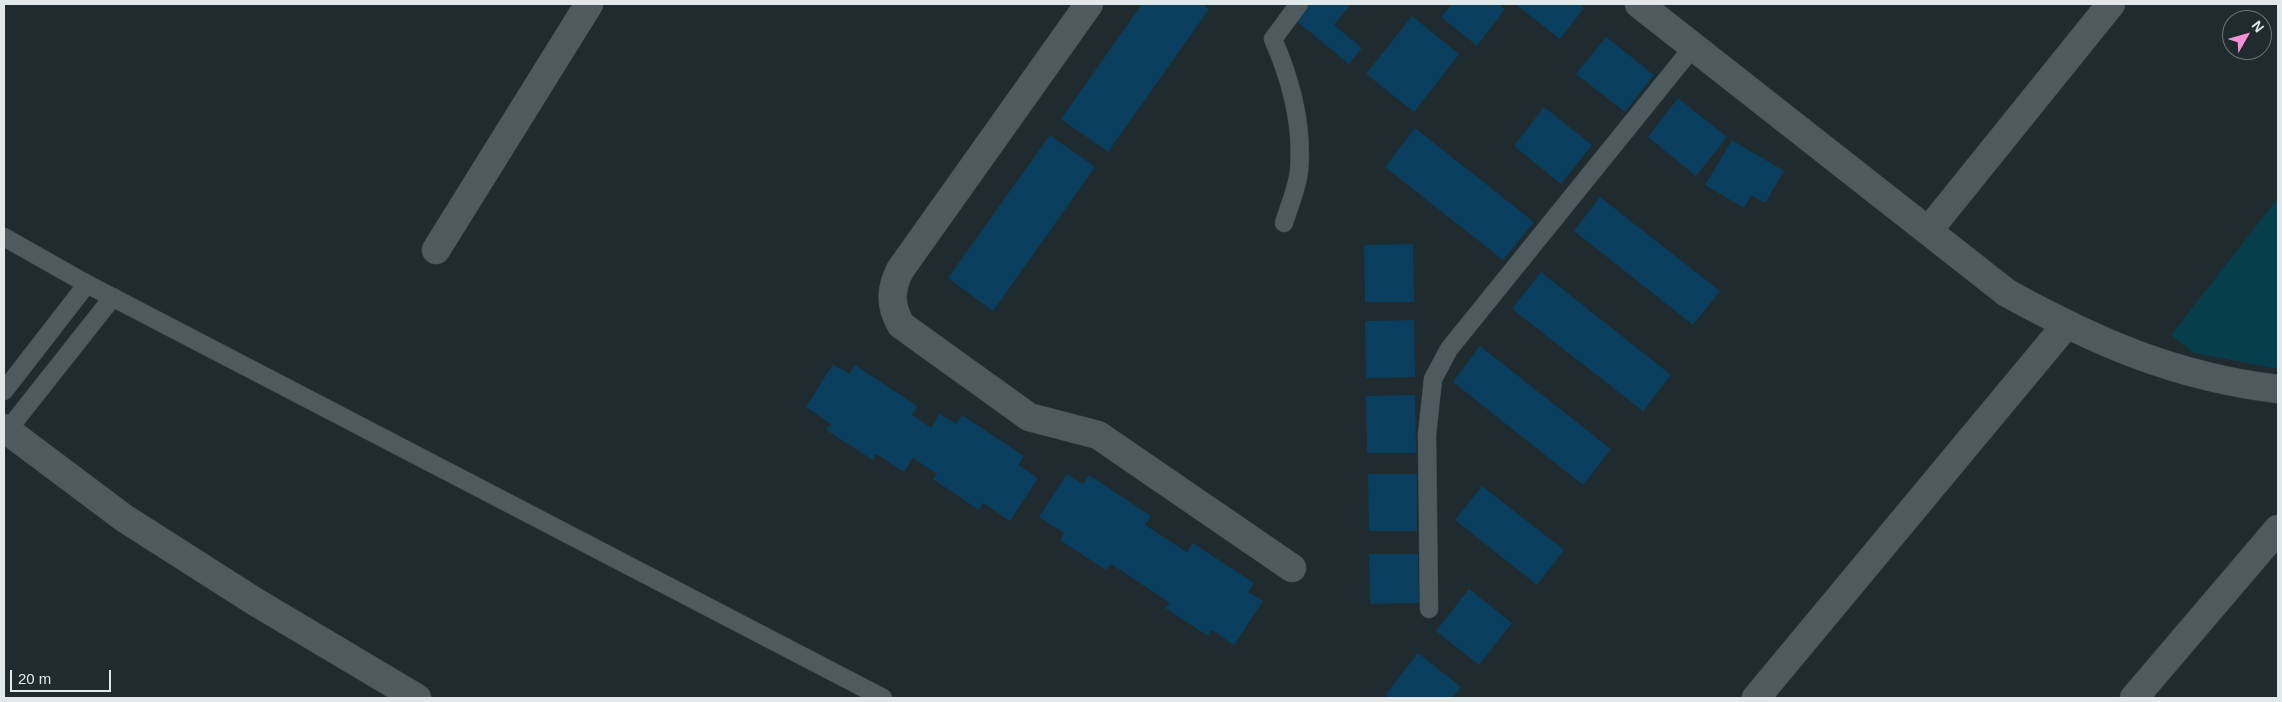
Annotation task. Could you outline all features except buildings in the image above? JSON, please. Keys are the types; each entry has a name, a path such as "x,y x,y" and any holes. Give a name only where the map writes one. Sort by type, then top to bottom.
{"street":[{"path":"436,250 589,4"},
{"path":"1089,4 900,270 892,292 895,315 901,325 1030,417 1098,435 1292,568"},
{"path":"1639,4 2007,293 2066,326 2103,343 2154,362 2204,376 2278,389"},
{"path":"1928,231 2111,4"},
{"path":"1756,698 2066,326"},
{"path":"6,430 124,518 254,601 417,698"},
{"path":"2134,698 2278,529"}],"lane":[{"path":"1284,223 1299,172 1299,141 1296,110 1288,79 1273,39 1299,4"},
{"path":"1429,609 1427,435 1433,379 1449,350 1693,48"},
{"path":"4,237 87,284 883,698"},
{"path":"4,391 87,284"},
{"path":"6,430 112,297"}],"shaded area":[{"path":"2278,198 2278,369 2194,353 2171,335"}]}
